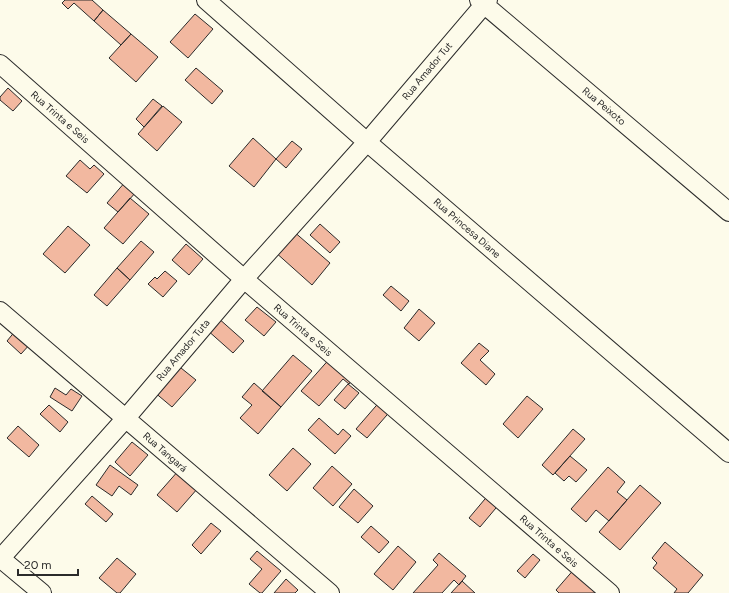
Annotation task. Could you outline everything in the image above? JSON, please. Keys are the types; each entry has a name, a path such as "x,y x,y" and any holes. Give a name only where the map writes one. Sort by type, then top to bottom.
{"street":[{"name":"Rua Princesa Diane","path":"206,0 367,142 729,453"},
{"name":"Rua Amador Tut","path":"367,142 484,1"},
{"name":"Rua Peixoto","path":"484,1 729,212"},
{"name":"Rua Trinta e Seis","path":"0,64 244,279 610,593"},
{"name":"Rua Amador Tuta","path":"0,558 126,418 244,279 367,142"},
{"name":"Rua Tangará","path":"0,311 330,593"},
{"path":"0,558 42,593"}],"building":[{"path":"65,0 92,0 103,10 94,21 74,3 68,9 62,3"},
{"path":"103,10 131,34 121,45 94,21"},
{"path":"195,14 213,29 188,58 170,42"},
{"path":"131,34 158,57 136,82 109,58"},
{"path":"196,68 223,91 212,104 185,80"},
{"path":"8,88 22,101 13,111 0,100 0,97"},
{"path":"153,99 162,106 144,127 136,119"},
{"path":"163,106 182,122 157,151 138,134"},
{"path":"253,138 276,159 254,187 229,166"},
{"path":"292,141 302,149 286,168 276,159"},
{"path":"80,160 90,169 94,165 104,174 87,193 66,176"},
{"path":"126,181 137,191 118,212 107,203"},
{"path":"130,198 149,214 123,244 104,228"},
{"path":"320,224 340,242 330,253 310,235"},
{"path":"68,226 90,245 65,273 43,254"},
{"path":"292,230 330,263 312,285 274,251"},
{"path":"141,241 154,252 130,280 117,268"},
{"path":"186,244 203,259 189,275 172,260"},
{"path":"117,268 130,280 107,306 94,295"},
{"path":"165,271 177,281 163,297 148,284 155,277 157,279"},
{"path":"391,286 409,301 401,311 383,295"},
{"path":"257,307 276,322 264,336 245,320"},
{"path":"419,309 435,323 419,341 404,328"},
{"path":"217,317 244,341 233,353 206,329"},
{"path":"16,330 31,343 21,354 7,341"},
{"path":"479,343 489,351 480,360 495,374 486,385 461,363"},
{"path":"293,355 312,371 281,407 262,391"},
{"path":"332,356 355,376 349,384 343,379 319,406 301,391"},
{"path":"176,364 196,380 172,407 153,391"},
{"path":"254,383 281,407 258,434 240,418 252,405 242,397"},
{"path":"348,384 359,393 345,409 334,400"},
{"path":"55,388 66,395 71,389 82,396 72,411 50,397"},
{"path":"527,396 543,409 518,438 503,424"},
{"path":"382,399 393,408 367,438 356,429"},
{"path":"49,405 68,422 60,432 40,414"},
{"path":"319,418 338,435 343,429 351,436 335,454 308,430"},
{"path":"18,426 39,445 29,457 7,438"},
{"path":"573,429 585,439 553,475 542,465"},
{"path":"132,442 148,455 130,476 115,462"},
{"path":"293,448 311,464 287,491 269,475"},
{"path":"570,456 587,470 576,482 569,476 564,481 555,473"},
{"path":"110,465 138,485 131,495 119,486 112,496 96,485"},
{"path":"332,466 352,484 333,506 313,488"},
{"path":"608,467 625,482 617,492 627,500 609,521 596,510 586,522 571,509"},
{"path":"179,470 198,488 177,512 157,495"},
{"path":"640,485 661,503 620,550 599,532"},
{"path":"354,489 373,506 358,523 339,507"},
{"path":"490,493 501,502 480,527 469,518"},
{"path":"92,496 113,514 106,522 85,504"},
{"path":"211,523 221,531 201,554 192,545"},
{"path":"371,526 389,542 379,553 361,537"},
{"path":"665,542 703,575 688,593 674,593 677,589 653,568 657,563 652,558"},
{"path":"398,546 416,562 393,590 374,574"},
{"path":"257,551 281,571 262,593 249,584 262,569 250,559"},
{"path":"439,553 466,576 459,585 454,580 442,593 413,593 438,565 433,560"},
{"path":"533,554 540,560 525,578 517,571"},
{"path":"117,558 136,574 120,593 117,593 99,578"},
{"path":"576,567 599,587 594,593 559,593 556,590"},
{"path":"286,579 298,590 295,593 274,593"},
{"path":"462,581 475,593 451,593"}]}
